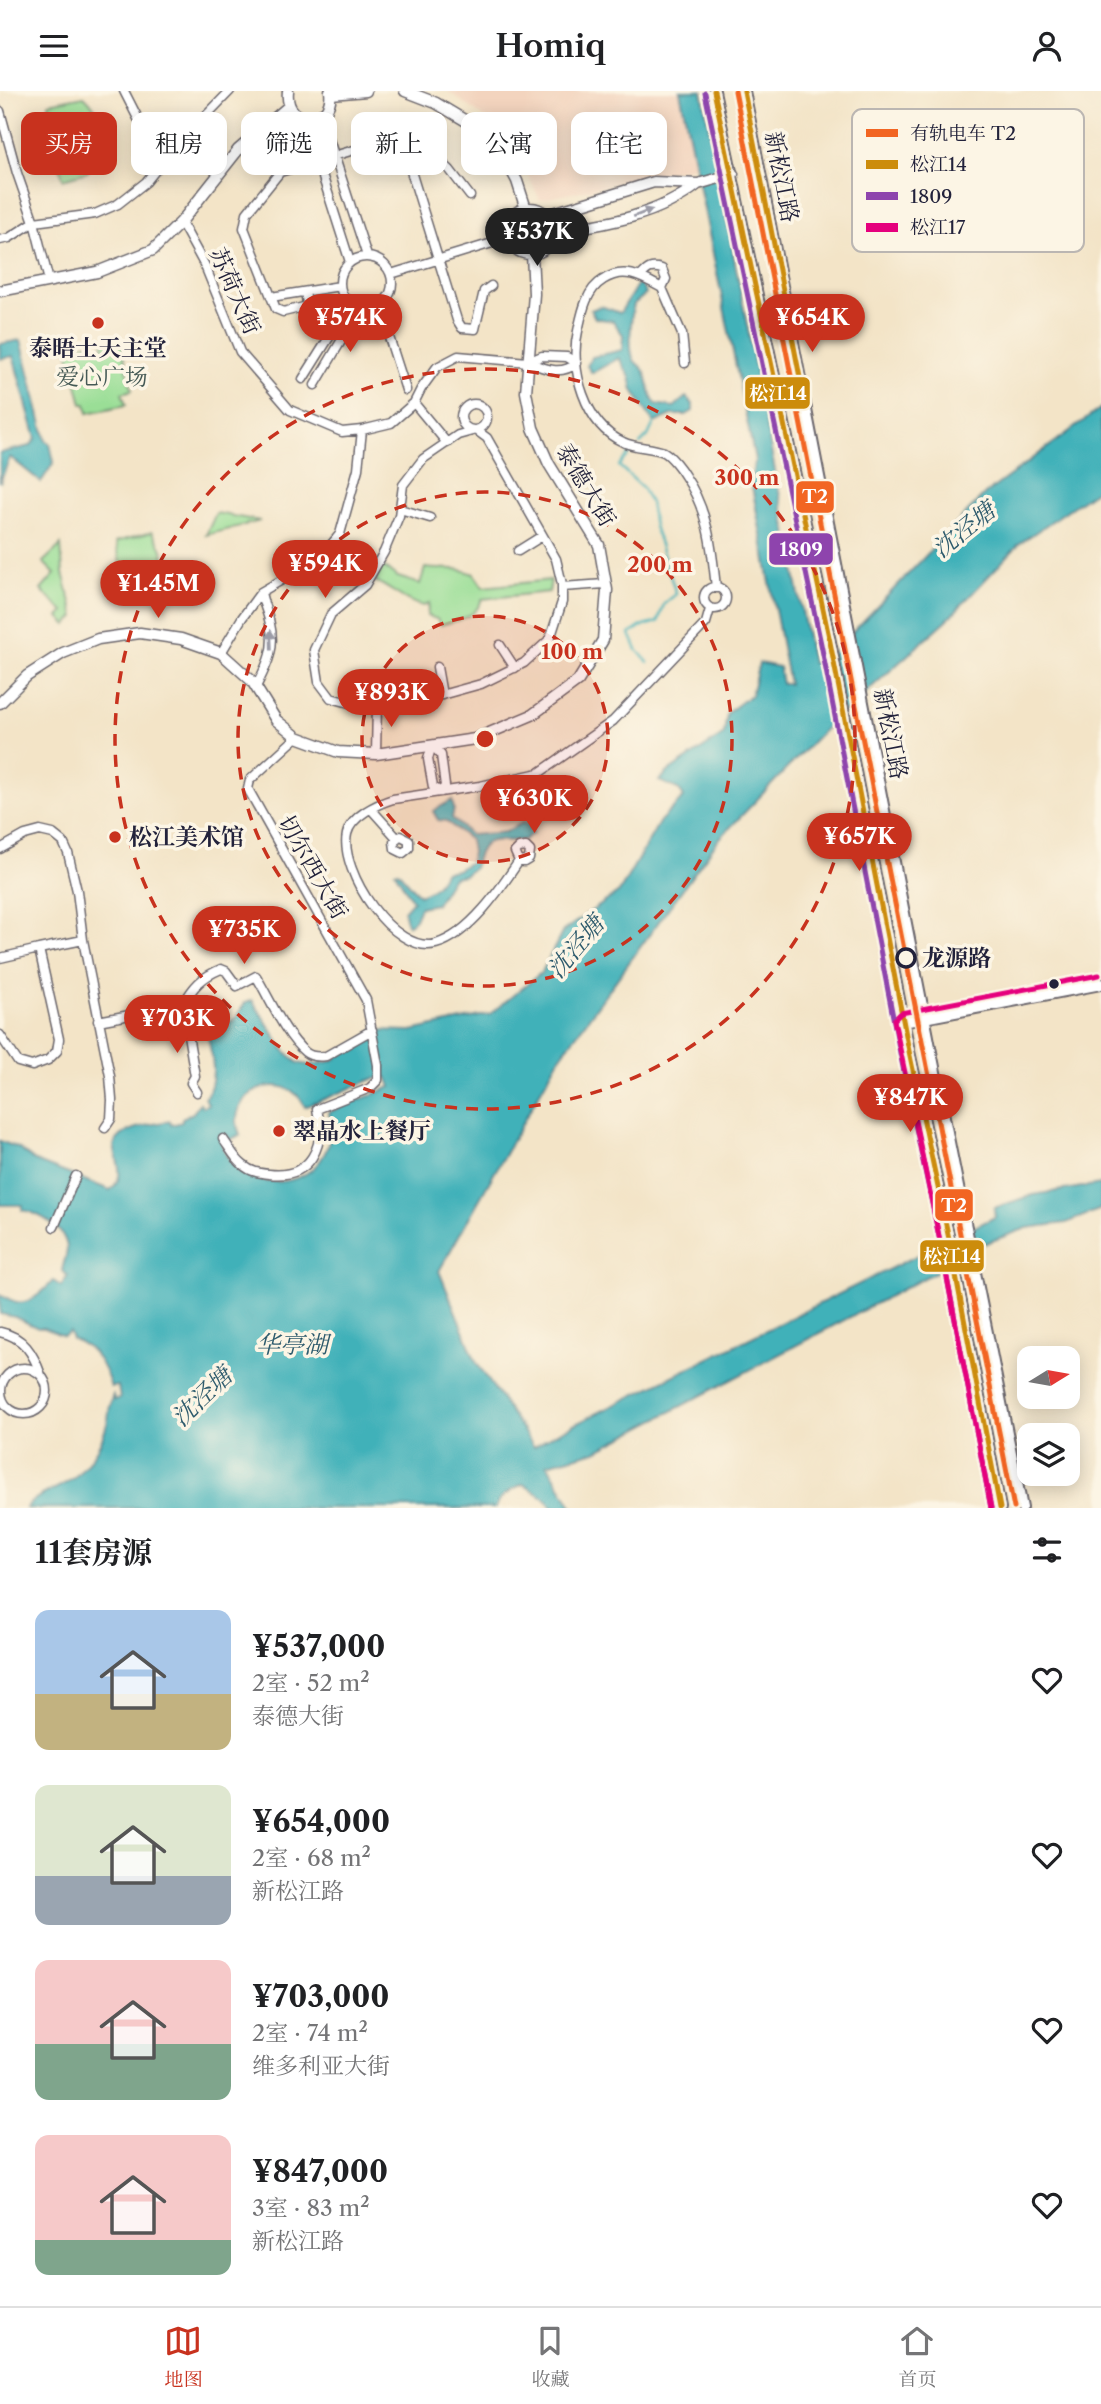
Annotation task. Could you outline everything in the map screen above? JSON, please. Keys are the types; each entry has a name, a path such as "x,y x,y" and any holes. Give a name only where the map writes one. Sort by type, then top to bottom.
{"main road":[{"name":"新松江路","path":"714,91 830,642 1000,1508"},
{"name":"新松江路","path":"744,91 1022,1508"},
{"path":"903,1022 1101,984"}],"street":[{"path":"124,91 135,112"},
{"path":"210,112 229,91"},
{"path":"288,91 289,106 293,112"},
{"path":"324,112 329,106 330,92 366,91"},
{"path":"405,91 436,103 466,121 502,153 517,181 526,209"},
{"path":"0,291 97,272 153,250 181,222 238,150 289,106"},
{"path":"0,111 49,281"},
{"path":"337,164 367,256"},
{"path":"447,167 470,197"},
{"path":"547,215 654,182 698,184 733,174"},
{"path":"0,240 9,238 34,222 85,216 118,204 146,183 152,175"},
{"path":"278,175 247,213 244,228 276,309 283,312 304,307 307,303 305,292"},
{"path":"323,175 349,262"},
{"path":"412,175 457,320 462,328 475,329 484,291 491,286"},
{"path":"553,232 618,222 680,198 698,184"},
{"path":"535,209 547,215 553,232 546,248 532,254 515,247 509,238 510,221 519,212 535,209"},
{"name":"苏荷大街","path":"181,222 205,266 240,352 290,409 342,432 362,430"},
{"path":"391,274 499,241"},
{"name":"泰德大街","path":"297,737 338,753 376,754 475,739 532,715 578,681 603,640 607,590 599,545 549,464 533,428 526,392 534,294 532,254"},
{"path":"367,256 382,261 391,274 391,292 379,306 360,309 350,304 340,286 342,273 349,262 367,256"},
{"path":"640,276 647,268 662,269 666,279 662,288"},
{"path":"685,363 682,334 662,288 640,276 620,272 601,281 585,302 576,337 577,371 588,408 605,430 622,442 666,453 685,475 705,511 716,588"},
{"path":"271,297 340,286"},
{"path":"303,379 350,304"},
{"path":"379,306 407,390"},
{"path":"315,385 360,309"},
{"path":"221,653 261,592 320,558 340,534 358,469 362,430 391,423 414,403 437,367 458,356 528,362 559,371 569,369 577,363"},
{"path":"528,362 542,356 567,357 577,363"},
{"path":"414,403 447,443"},
{"path":"476,430 487,438 556,559 562,602 550,639 524,663 481,684 442,695 416,702 357,705 331,698 319,682 314,650 331,614 365,585 384,552 400,509 403,485 423,459 447,443 458,435 476,430"},
{"path":"400,509 430,518"},
{"path":"518,551 542,536"},
{"path":"562,587 605,584"},
{"path":"716,588 723,590 727,598 721,607 710,609 704,601 704,594 716,588"},
{"path":"256,687 273,649 270,622 261,592"},
{"path":"519,861 500,889 463,929 435,944 423,945 396,931 366,899 353,871 347,832 356,819 393,799 480,786 539,773 613,721 706,623 710,609"},
{"path":"0,703 27,675 63,653 98,639 140,633 181,639 221,653 256,687 275,720 297,737"},
{"path":"500,645 515,667"},
{"path":"437,667 442,695"},
{"path":"376,754 377,704"},
{"name":"切尔西大街","path":"297,737 250,780 248,789 366,1000 372,1030"},
{"path":"432,745 428,759 433,787 441,792"},
{"path":"432,745 441,755 445,786 441,792"},
{"path":"371,809 397,838"},
{"path":"0,849 25,835 40,831 52,834 63,842 77,891 83,940 110,1076 111,1119 106,1128"},
{"path":"0,958 83,940"},
{"path":"0,1035 18,1062 32,1066 47,1060 57,1051 59,1039 39,949"},
{"path":"197,1092 191,1083 195,1076 183,1005 197,983 221,969 226,971 237,986 256,976 293,1038 307,1054 326,1056 372,1030 378,1080 370,1088 317,1109 321,1127 317,1147 309,1162 298,1171 276,1175 254,1172 242,1165 223,1139"},
{"path":"98,1021 183,1005"},
{"path":"54,1227 76,1175"},
{"path":"0,1332 20,1339 29,1348 43,1380 47,1394 35,1412 13,1412 3,1401 1,1386 5,1379 17,1370 32,1370 43,1380"}],"shaded area":[{"path":"448,91 680,91 695,166 667,172 667,112 571,112 571,175 654,175 540,200 528,175 557,175 557,112 477,112"}],"green space":[{"path":"84,96 96,112 50,112 49,103"},
{"name":"爱心广场","path":"120,338 132,390 122,393 126,405 88,413 86,404 82,404 68,349 92,343 95,350 104,347 103,341"},
{"path":"216,513 260,521 206,535"},
{"path":"152,532 164,557 163,575 153,595 136,590 130,566 122,572 116,542"},
{"path":"61,545 63,573 75,617 67,625 59,617 64,612 41,590 55,574 43,562"},
{"path":"382,566 398,577 420,584 425,568 467,571 474,574 483,587 551,580 549,592 482,599 471,614 441,625 437,619 427,616 429,603 424,606 411,602 375,581"}],"water":[{"name":"华亭湖","path":"680,91 702,91 812,663 821,665 985,494 1101,408 1101,487 1020,543 947,620 827,727 719,839 558,1060 439,1271 476,1362 534,1447 551,1436 995,1217 994,1208 1033,1195 1101,1184 1101,1209 1066,1223 1027,1228 986,1243 596,1451 547,1464 573,1508 552,1508 547,1500 523,1484 503,1496 496,1508 26,1508 36,1498 71,1480 82,1470 101,1440 113,1395 114,1400 120,1399 118,1386 111,1387 97,1358 86,1346 72,1339 69,1332 64,1336 0,1314 0,1295 15,1301 27,1301 37,1296 53,1281 61,1286 68,1276 62,1271 67,1251 65,1241 57,1228 36,1214 22,1210 23,1205 0,1205 0,1141 18,1148 35,1161 110,1190 119,1175 114,1145 118,1139 138,1127 170,1121 171,1125 182,1122 182,1118 193,1113 200,1103 203,1107 208,1104 205,1098 210,1089 213,1070 204,1020 233,1022 245,1003 252,1000 285,1051 298,1063 309,1065 332,1061 376,1030 411,1031 490,1014 542,972 563,931 619,892 660,821 684,797 678,789 659,781 724,734 727,713 751,695 759,663 779,667 782,684 789,684 751,481 755,460","holes":["387,1077 391,1087 329,1112 329,1139 321,1160 305,1174 286,1181 265,1181 246,1174 230,1160 221,1139 226,1135 229,1140 240,1135 237,1120 240,1107 248,1096 259,1089 272,1086 285,1088 296,1094 305,1107 373,1079"]},
{"path":"639,282 646,294 634,304 633,309 631,341 634,360 647,377 656,404 674,407 686,397 693,404 693,411 686,415 672,415 654,423 633,390 630,377 619,358 592,373 587,366 592,357 622,350 623,335 613,321 595,318 591,310 601,306 620,313"},
{"path":"21,340 46,441 50,444 54,462 41,482 10,457 0,483 0,453 30,446 36,439 13,356 0,359 0,344"},
{"path":"452,800 452,818 471,835 505,832 524,822 533,833 524,840 486,843 474,868 464,875 453,877 436,904 420,907 415,919 408,925 404,911 413,901 395,872 398,871 419,895 434,887 444,872 457,870 470,862 470,840 446,821 438,820 433,811"}],"waterway":[{"path":"640,444 648,436 654,423"},
{"path":"635,448 619,466 642,487 650,503 654,526 676,594 664,604 658,622 640,627 630,634 637,650 648,662"}],"tram line":[{"name":"T2","path":"735,91 1014,1508"}],"transit line":[{"name":"松江14","path":"714,91 830,642 1000,1508"},
{"name":"松江14","path":"744,91 805,403"},
{"name":"1809","path":"705,93 821,644 991,1508"},
{"name":"松江17","path":"991,1508 894,1020 901,1013 1099,975"}],"place":[{"name":"泰晤士天主堂","path":"98,323"},
{"name":"松江美术馆","path":"115,837"},
{"name":"龙源路","path":"906,958"},
{"name":"翠晶水上餐厅","path":"279,1131"}],"water label":[{"name":"沈泾塘","path":"964,530"},
{"name":"沈泾塘","path":"576,947"},
{"name":"沈泾塘","path":"202,1397"}]}
